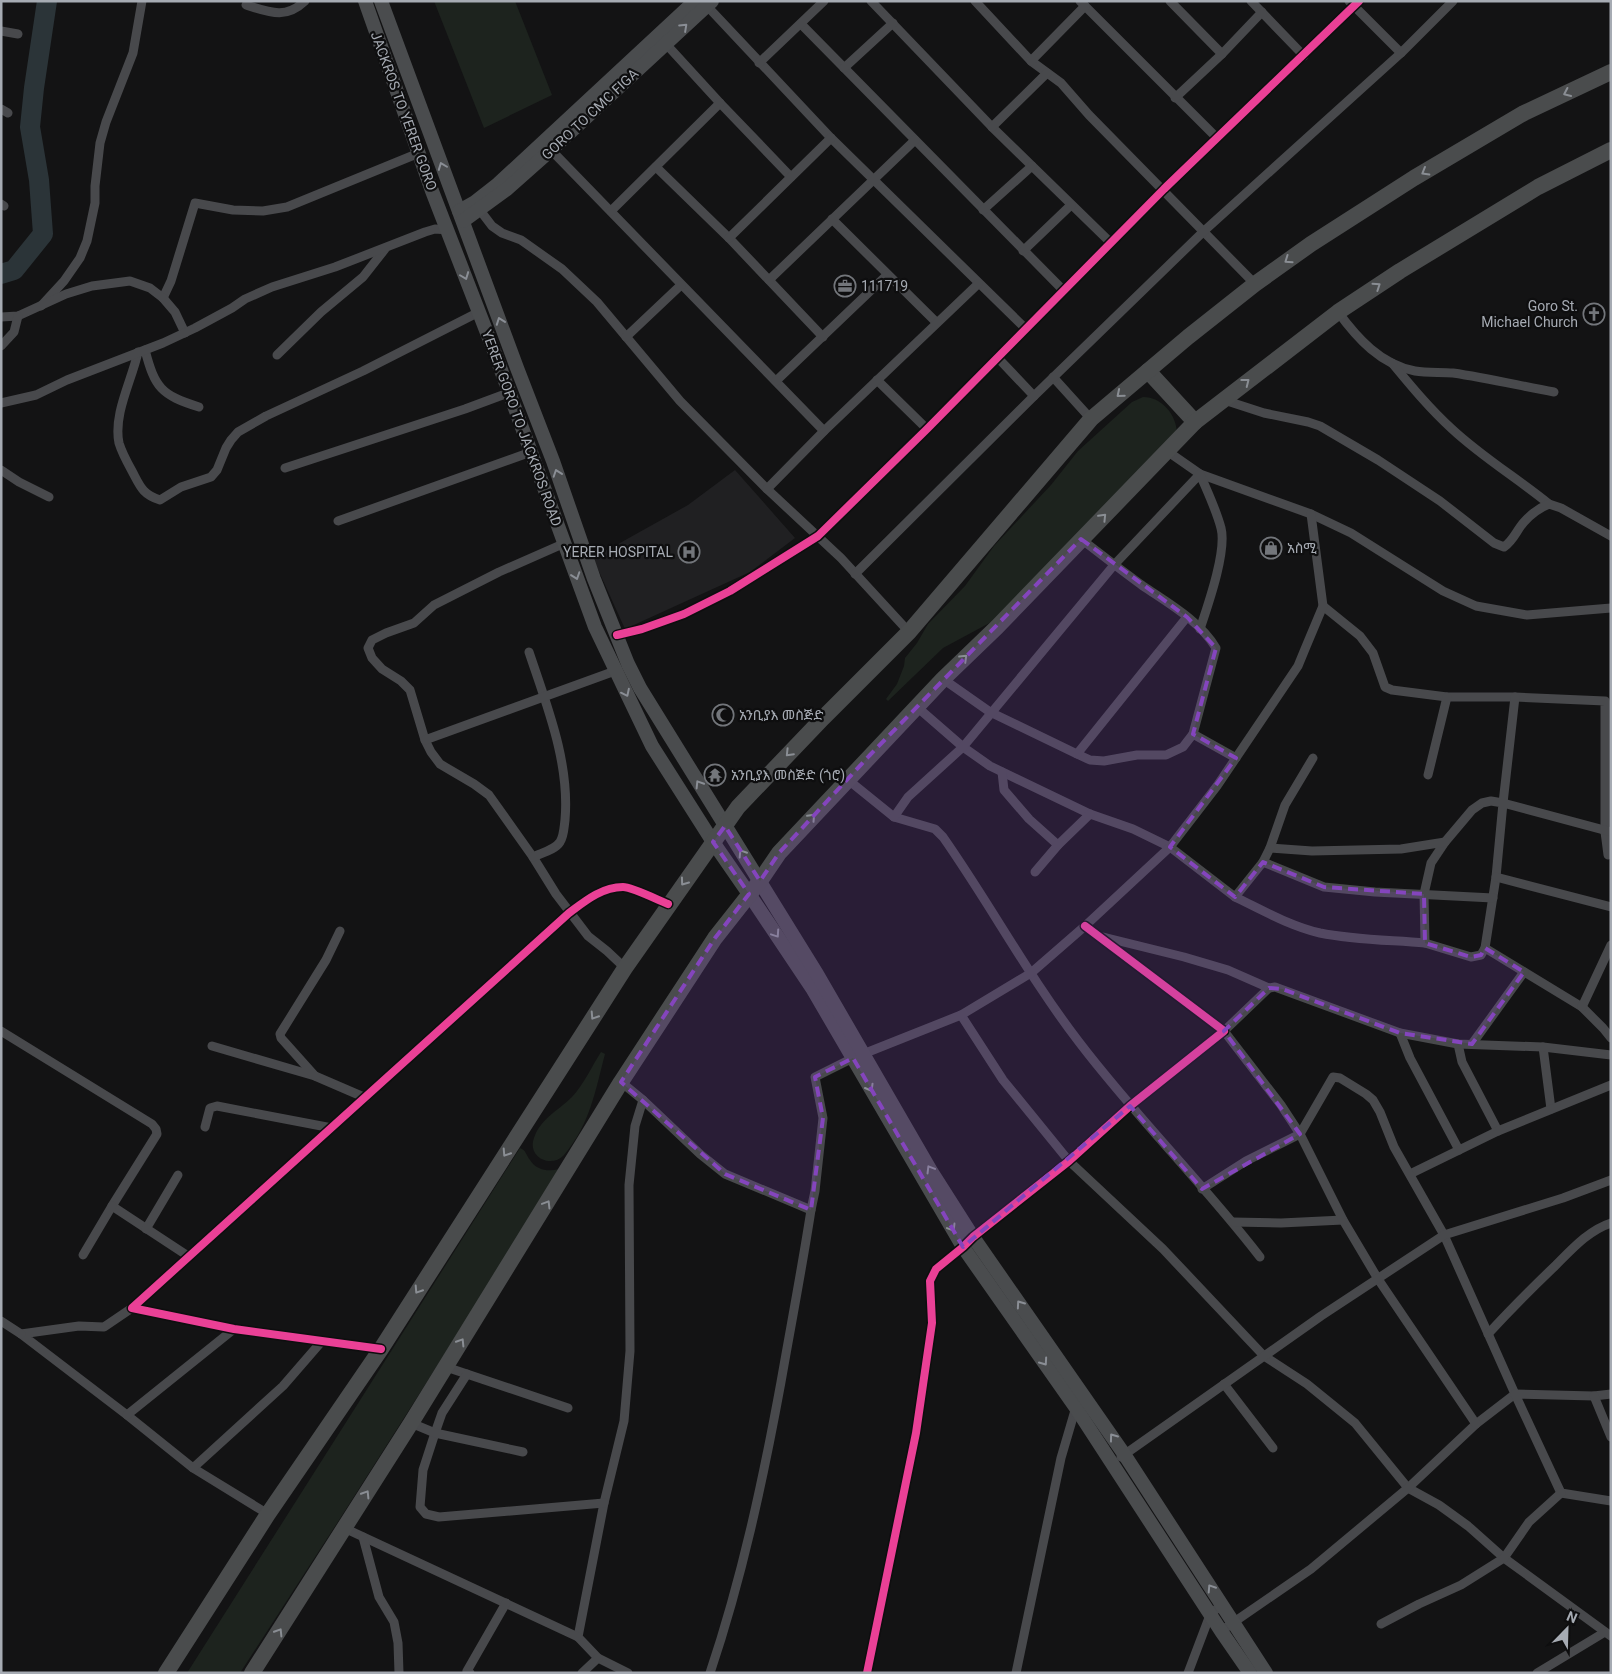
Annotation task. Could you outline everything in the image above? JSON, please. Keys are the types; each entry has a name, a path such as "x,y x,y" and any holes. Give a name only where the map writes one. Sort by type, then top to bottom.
{"highway":[{"path":"166,1673 268,1514 381,1349 625,968 668,904 738,807 822,718 910,632 1091,419 1148,371 1255,284 1311,244 1414,178 1524,114 1611,72"},
{"path":"252,1673 446,1367 621,1082 714,938 760,881 779,853 943,679 1003,620 1195,422 1338,312 1400,271 1538,187 1611,150"},
{"path":"1148,371 1195,422"}],"main road":[{"name":"JACKROS TO YERER GORO","path":"365,1 442,226"},
{"path":"381,1 553,462 594,578 616,636 640,688 838,1008 858,1056 968,1242 1210,1615 1250,1673"},
{"path":"461,216 477,206 498,184 704,3"},
{"name":"GORO TO CMC FIGA","path":"477,206 507,189 551,150 666,44 704,3"},
{"name":"YERER GORO TO JACKROS ROAD","path":"442,226 479,312 595,627 652,746 712,842 858,1056"},
{"path":"968,1242 1083,1394 1234,1621 1266,1673"}],"street":[{"path":"41,306 64,281 80,258 87,241 95,203 100,144 106,122 133,53 142,1"},
{"path":"246,5 272,12 289,12 305,1"},
{"path":"759,63 824,1"},
{"path":"871,1 992,127 1111,243"},
{"path":"975,1 1032,61 1061,83 1089,115 1164,189 1255,284"},
{"path":"1170,1 1222,54"},
{"path":"1251,1 1304,56"},
{"path":"855,574 1053,377 1204,231 1401,53 1453,1"},
{"path":"704,3 831,138 1026,329"},
{"path":"616,636 684,614 730,591 818,536 927,430 996,357 1164,189 1304,56 1354,3 1401,53"},
{"path":"1032,61 1083,4 1216,138"},
{"path":"1175,98 1222,54 1262,12"},
{"path":"844,68 893,22"},
{"path":"801,24 1063,290"},
{"path":"1,31 18,34"},
{"path":"666,44 791,176"},
{"path":"992,127 1047,73"},
{"path":"611,211 720,103"},
{"path":"729,238 831,138"},
{"path":"769,280 914,140"},
{"path":"551,150 824,431"},
{"path":"163,298 171,281 195,203 233,210 263,211 287,207 418,153"},
{"path":"983,210 1032,166"},
{"path":"656,167 729,238 823,337"},
{"path":"1023,251 1070,205"},
{"path":"477,206 492,226 502,233 521,240 562,269 597,302 680,401 767,489 818,536 910,632"},
{"path":"832,219 936,322"},
{"path":"1,403 36,395 67,380 185,333 272,286 335,267 442,226"},
{"path":"277,354 321,312 363,277 386,248"},
{"path":"776,381 887,274"},
{"path":"1,317 18,316 66,294 92,286 130,280 150,288 163,298 175,312 185,333"},
{"path":"626,337 681,284"},
{"path":"767,489 936,322 978,284"},
{"path":"142,351 121,407 119,441 124,458 139,487 151,497 160,500 181,487 211,477 217,470 226,448 238,432 266,416 363,371 479,312"},
{"path":"1338,312 1356,336 1371,350 1392,363 1414,371 1452,373 1554,392"},
{"path":"1,346 14,332 18,316"},
{"path":"142,351 150,370 165,393 176,400 199,407"},
{"path":"996,357 1034,396"},
{"path":"1392,363 1452,429 1493,463 1549,504 1561,508 1611,536"},
{"path":"1053,377 1091,419"},
{"path":"877,380 927,430"},
{"path":"285,468 508,393"},
{"path":"1224,400 1264,413 1308,422 1335,434 1378,460 1440,502 1494,543 1504,547 1512,541 1524,522 1538,508 1549,504"},
{"path":"1167,451 1200,474 1311,514 1351,534 1443,590 1476,606 1527,615 1611,608"},
{"path":"338,521 531,452"},
{"path":"2,473 49,497"},
{"path":"894,817 908,797 963,746 1114,565 1200,474"},
{"path":"1200,474 1222,529 1219,563 1211,597 1200,629"},
{"path":"710,1673 736,1587 756,1505 815,1191 823,1118 815,1077 858,1056 961,1015 1031,973 1170,847 1218,786 1298,666 1323,606 1311,514"},
{"path":"943,679 990,712 1090,760 1104,761 1137,756 1166,755 1183,747 1193,734 1216,648 1212,640 1186,616 1081,539"},
{"path":"565,543 499,572 434,605 414,623 372,640 368,648 372,658 382,669 401,681 410,690 430,752 440,764 474,784 489,796 588,936 608,951 625,968"},
{"path":"1323,606 1360,636 1373,653 1380,678 1385,687 1392,690 1447,697 1515,697 1608,701 1608,855"},
{"path":"1077,754 1186,616"},
{"path":"529,652 544,697 565,780 566,806 564,833 560,843 554,848 533,856"},
{"path":"425,740 616,671"},
{"path":"1428,775 1447,697"},
{"path":"917,706 963,746 990,766 1090,814 1133,829 1170,847 1235,897 1300,927 1320,933 1343,936 1425,943 1471,957 1481,955 1485,948 1496,877 1502,803 1515,697"},
{"path":"1193,734 1236,758"},
{"path":"1235,897 1263,862 1285,805 1313,758"},
{"path":"1002,772 1004,790 1029,820 1058,845"},
{"path":"848,779 894,817 934,830 943,837 1031,973 1078,1041 1130,1106 1233,1222 1260,1257"},
{"path":"1425,943 1424,894 1431,863 1445,842 1472,810 1482,803 1491,801 1502,803 1608,832"},
{"path":"1036,872 1058,845 1090,814"},
{"path":"1270,848 1312,851 1401,849 1445,842"},
{"path":"1263,862 1324,887 1493,898"},
{"path":"1496,877 1611,907"},
{"path":"21,1334 80,1326 104,1327 132,1308 570,913 593,896 608,890 624,887 668,904"},
{"path":"1085,926 1224,1031 1269,1089 1300,1134 1343,1220 1378,1279 1476,1424"},
{"path":"315,1076 280,1034 326,960 340,931"},
{"path":"1097,935 1228,970 1269,988 1282,989 1400,1033 1458,1044 1543,1047 1611,1055"},
{"path":"1582,1007 1611,945"},
{"path":"1485,948 1582,1007 1611,1038"},
{"path":"1472,1044 1524,972"},
{"path":"867,1673 916,1433 932,1323 930,1281 936,1269 1069,1161 1130,1106 1224,1031 1269,988"},
{"path":"961,1015 1003,1080 1069,1161 1163,1249 1264,1356 1308,1384 1355,1423 1408,1488 1439,1505 1468,1526 1504,1558 1608,1634 1537,1673"},
{"path":"1,1031 152,1124 156,1129 157,1134 83,1255"},
{"path":"1400,1033 1418,1073 1459,1150"},
{"path":"1458,1044 1462,1062 1498,1131"},
{"path":"212,1046 315,1076 366,1098"},
{"path":"1543,1047 1551,1109"},
{"path":"1202,1189 1246,1161 1300,1134 1333,1077 1340,1078 1366,1094 1373,1100 1380,1112 1394,1147 1444,1236 1561,1492"},
{"path":"621,1082 643,1100 700,1154 726,1174 810,1210"},
{"path":"1410,1174 1498,1131 1611,1085"},
{"path":"578,1636 604,1503 624,1421 630,1351 630,1185 635,1126 643,1100"},
{"path":"205,1128 210,1108 217,1106 332,1128"},
{"path":"146,1229 178,1174"},
{"path":"1113,1464 1124,1454 1321,1316 1444,1236 1563,1198 1611,1180"},
{"path":"112,1206 188,1256"},
{"path":"1233,1222 1281,1223 1343,1220"},
{"path":"1488,1334 1577,1245 1600,1227 1611,1223"},
{"path":"132,1308 234,1329 381,1349"},
{"path":"1,1321 21,1334 127,1415 193,1468 268,1514"},
{"path":"127,1415 234,1329"},
{"path":"193,1468 283,1386 322,1341"},
{"path":"446,1367 568,1408"},
{"path":"467,1374 442,1413 423,1470 420,1507 426,1514 439,1517 604,1503"},
{"path":"1224,1384 1273,1448"},
{"path":"1016,1673 1061,1458 1076,1408 1083,1394"},
{"path":"1221,1631 1311,1569 1408,1488 1476,1424 1515,1394 1594,1396 1611,1394"},
{"path":"1594,1396 1611,1437"},
{"path":"411,1423 435,1433 522,1452"},
{"path":"1561,1492 1611,1501"},
{"path":"1380,1624 1461,1584 1504,1558 1530,1522 1561,1492"},
{"path":"344,1528 578,1636 598,1658 628,1673"},
{"path":"363,1537 379,1597 394,1622 398,1643 399,1673"},
{"path":"468,1672 506,1603"},
{"path":"1188,1673 1210,1615 1222,1604"},
{"path":"582,1673 598,1658"}],"highlighted area":[{"path":"1081,539 1187,617 1216,648 1193,734 1236,758 1170,847 1235,897 1263,862 1324,887 1424,894 1425,943 1471,957 1481,955 1485,948 1524,972 1472,1044 1400,1033 1282,989 1269,988 1224,1031 1300,1134 1202,1189 1130,1106 963,1247 853,1058 815,1077 823,1118 811,1210 725,1174 621,1082 715,938 749,894 713,842 725,826 760,881 779,853 869,756"}],"shaded area":[{"path":"434,1 515,1 552,95 484,128"},
{"path":"1143,397 1156,400 1167,408 1174,420 1177,434 995,620 943,648 888,701 886,699 897,684 905,658 917,643 928,624 965,586 994,546 1051,485 1078,451 1132,402"},
{"name":"YERER HOSPITAL","path":"735,470 795,538 750,572 625,629 592,556 611,548 688,505"},
{"path":"601,1052 605,1054 598,1081 586,1119 580,1131 564,1155 559,1159 547,1161 542,1159 534,1151 534,1138 537,1131 545,1120 572,1097"},
{"path":"520,1148 525,1151 539,1168 547,1170 559,1169 561,1171 240,1673 187,1673"}],"waterway":[{"path":"1,274 14,270 43,234 39,180 30,127 47,1"}],"cycle path":[{"path":"617,635 642,629 684,614 730,591 818,536 927,429 1164,189 1359,1"},
{"path":"381,1349 234,1329 132,1308 575,908 601,892 623,887 639,891 668,904"},
{"path":"867,1673 916,1433 932,1323 930,1281 936,1269 973,1237 1069,1161 1130,1106 1224,1031 1085,926"}],"place":[{"name":"111719","path":"845,286"},
{"name":"Goro St. Michael Church","path":"1594,314"},
{"name":"አስሚ","path":"1271,548"},
{"name":"YERER HOSPITAL","path":"689,552"},
{"name":"አንቢያእ መስጅድ","path":"723,715"},
{"name":"አንቢያእ መስጅድ (ጎሮ)","path":"715,775"}]}
